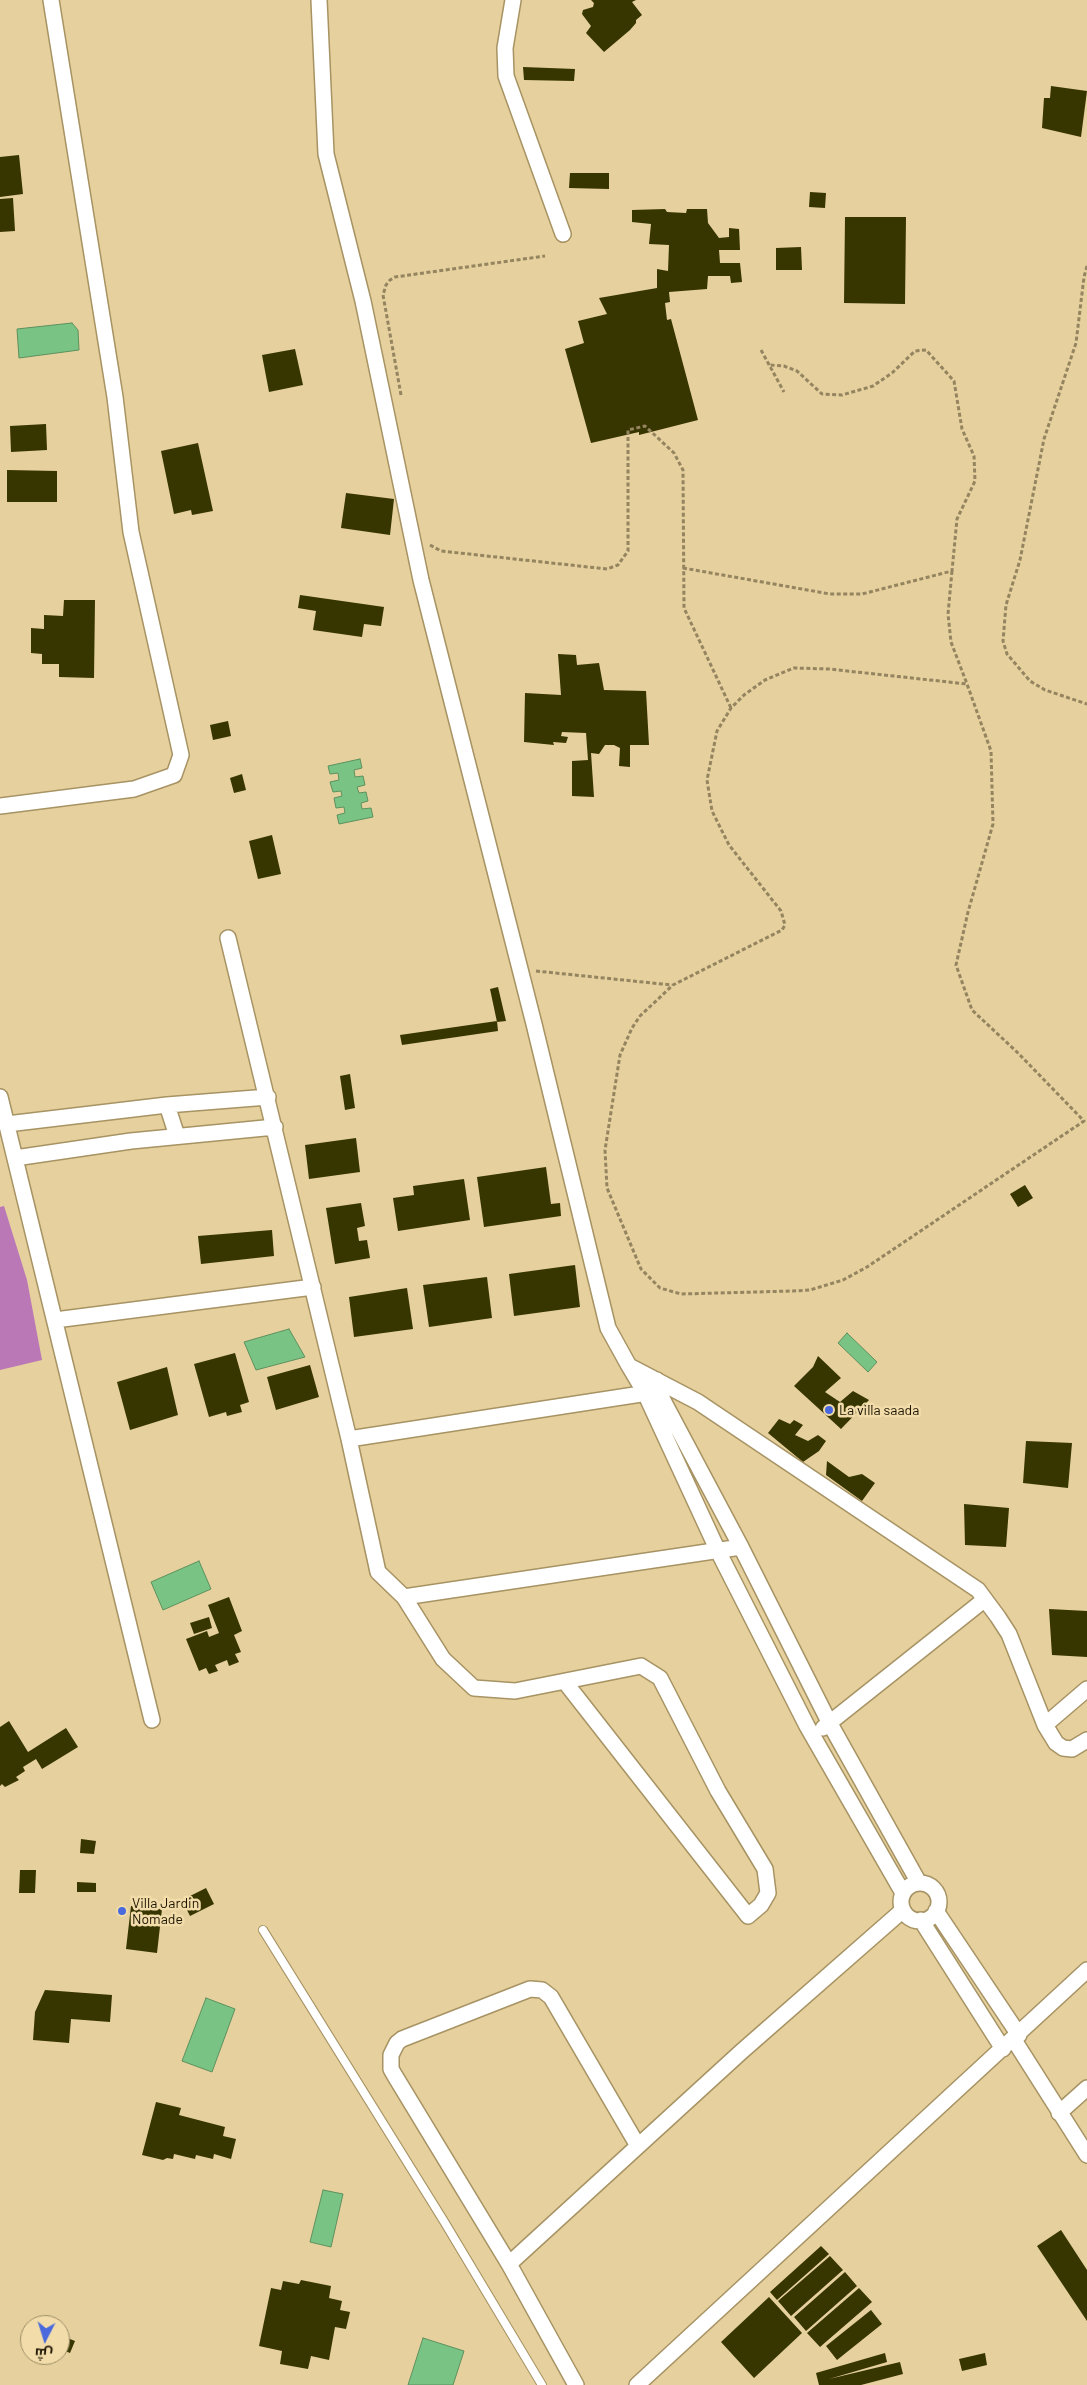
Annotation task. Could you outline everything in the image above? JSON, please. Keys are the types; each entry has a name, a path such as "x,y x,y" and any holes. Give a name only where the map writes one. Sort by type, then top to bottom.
{"street":[{"path":"0,806 134,789 174,775 181,756 131,532 115,397 51,0"},
{"path":"319,0 326,154 363,301 421,580 521,969 608,1328 629,1366 654,1388 741,1547 829,1722 919,1883"},
{"path":"513,0 505,48 506,76 563,234"},
{"path":"228,938 268,1097 349,1439 378,1572 404,1597 443,1658 474,1688 514,1691 641,1666 660,1678 718,1791 765,1869 768,1893 761,1905 748,1916 565,1682"},
{"path":"0,1097 105,1535 152,1720"},
{"path":"7,1124 167,1105 268,1097"},
{"path":"167,1105 177,1136"},
{"path":"15,1158 177,1136 275,1127"},
{"path":"55,1320 313,1287"},
{"path":"654,1388 718,1551 813,1736 904,1893"},
{"path":"349,1439 654,1388 698,1402 978,1590 1008,1634 1045,1725 1056,1743 1063,1748 1072,1750 1080,1747 1087,1740"},
{"path":"404,1597 741,1547"},
{"path":"813,1736 984,1600"},
{"path":"1045,1725 1087,1689"},
{"path":"919,1883 931,1886 936,1892 938,1899 936,1911 928,1918 914,1920 903,1910 901,1904 904,1893 910,1885 919,1883"},
{"path":"509,2264 741,2052 903,1910"},
{"path":"936,1911 1012,2041 1087,2155"},
{"path":"921,1920 1012,2041"},
{"path":"636,2385 1087,1970"},
{"path":"576,2385 509,2264 391,2069 390,2055 397,2043 402,2039 530,1989 542,1990 550,1997 638,2146"},
{"path":"1059,2113 1087,2088"}],"lane":[{"path":"263,1930 435,2207 542,2385"}],"path":[{"path":"403,404 384,295 386,285 390,280 395,277 545,256"},
{"path":"1087,266 1073,358 1044,440 1020,560 1006,605 1003,641 1007,654 1030,681 1045,690 1087,704"},
{"path":"761,350 784,392"},
{"path":"769,366 784,366 797,372 822,394 842,396 873,386 892,373 916,351 926,350 954,381 962,429 974,456 975,481 957,519 948,614 951,642 968,684 991,751 993,824 968,912 956,965 972,1010 1025,1059 1084,1121 866,1267 843,1280 810,1290 681,1294 670,1292 653,1283 641,1269 607,1188 604,1168 605,1150 620,1055 625,1041 644,1011 673,985 782,930 785,925 781,912 729,845 712,812 708,789 708,768 717,731 731,708 754,687 779,673 794,668 968,684"},
{"path":"426,540 431,546 441,551 607,569 618,565 628,551 628,430 645,426 674,453 683,470 683,601 686,614 731,708"},
{"path":"683,568 830,594 862,594 952,571"},
{"path":"521,969 673,985"}],"shaded area":[{"path":"72,323 78,330 79,350 19,358 17,329"},
{"path":"360,759 362,768 354,770 355,777 363,776 365,785 357,787 359,793 366,792 368,801 361,803 362,809 371,808 373,817 339,824 337,815 345,813 344,807 336,808 334,798 342,796 341,791 333,792 330,782 339,780 338,773 330,774 328,766"},
{"path":"4,1206 27,1280 42,1360 0,1370 0,1207"},
{"path":"289,1329 305,1357 256,1370 244,1342"},
{"path":"847,1333 877,1362 868,1372 838,1343"},
{"path":"199,1561 211,1589 163,1610 151,1582"},
{"path":"206,1998 235,2009 212,2072 182,2061"},
{"path":"323,2190 343,2194 331,2247 310,2242"},
{"path":"423,2338 464,2351 453,2385 408,2385"}],"building":[{"path":"591,0 636,0 632,2 642,15 636,20 636,23 630,30 604,52 586,33 591,26 582,14 583,10 593,7 594,3"},
{"path":"523,67 575,69 574,81 524,80"},
{"path":"1051,86 1087,91 1081,137 1042,128 1044,98 1050,98"},
{"path":"19,155 23,194 0,197 0,157"},
{"path":"570,173 609,173 609,189 569,188"},
{"path":"810,192 826,193 825,208 809,207"},
{"path":"13,198 15,231 0,232 0,199"},
{"path":"665,209 667,212 686,213 687,209 707,209 708,223 719,238 729,237 729,228 739,229 740,250 719,250 720,263 740,263 742,282 731,283 730,276 708,276 707,289 669,292 670,302 665,303 667,320 671,319 698,420 639,435 639,432 591,443 565,349 584,343 578,321 607,314 599,298 657,288 657,269 668,271 669,245 649,244 651,224 632,222 632,210"},
{"path":"845,217 906,217 905,304 844,303"},
{"path":"801,247 802,270 776,270 776,248"},
{"path":"295,349 303,385 269,392 262,355"},
{"path":"46,424 47,450 11,452 10,426"},
{"path":"198,443 213,511 192,515 191,510 174,514 161,451"},
{"path":"7,470 57,471 57,502 7,502"},
{"path":"346,493 394,499 390,535 341,528"},
{"path":"300,595 384,607 381,626 364,624 362,637 313,630 316,611 298,608"},
{"path":"64,600 95,600 94,678 59,677 59,664 42,664 42,654 31,653 31,628 44,629 44,615 63,616"},
{"path":"558,654 576,655 577,665 599,663 604,690 646,691 649,745 630,745 630,767 619,766 620,748 614,745 605,745 599,754 591,753 594,797 572,796 572,761 588,760 586,733 562,732 561,736 568,737 566,743 553,742 554,745 524,742 525,693 561,695"},
{"path":"228,721 231,736 213,740 210,725"},
{"path":"242,774 246,790 234,793 230,778"},
{"path":"272,835 281,874 258,879 249,841"},
{"path":"498,987 506,1021 497,1022 490,989"},
{"path":"497,1021 498,1031 402,1045 400,1035"},
{"path":"350,1074 355,1108 345,1110 340,1076"},
{"path":"356,1138 360,1172 309,1179 305,1145"},
{"path":"546,1167 551,1204 560,1203 561,1216 484,1227 477,1177"},
{"path":"464,1179 470,1220 398,1231 393,1198 414,1195 413,1186"},
{"path":"1025,1185 1033,1198 1018,1207 1010,1194"},
{"path":"361,1203 365,1226 357,1228 359,1241 367,1240 370,1258 335,1264 326,1208"},
{"path":"272,1230 274,1256 201,1264 198,1236"},
{"path":"575,1265 580,1307 514,1316 509,1274"},
{"path":"487,1277 492,1318 429,1327 423,1285"},
{"path":"407,1288 413,1329 354,1337 349,1297"},
{"path":"235,1353 249,1402 240,1405 242,1412 227,1416 226,1412 209,1417 194,1364"},
{"path":"818,1356 841,1378 825,1392 840,1402 853,1391 869,1400 841,1429 794,1386 813,1367"},
{"path":"310,1365 319,1397 276,1410 267,1377"},
{"path":"167,1367 178,1415 130,1430 117,1382"},
{"path":"779,1419 790,1424 794,1420 803,1425 795,1435 808,1441 818,1435 826,1441 819,1451 803,1462 768,1433"},
{"path":"1026,1441 1072,1443 1068,1488 1023,1483"},
{"path":"827,1461 849,1477 862,1474 875,1483 862,1501 826,1475"},
{"path":"964,1504 1009,1508 1006,1547 965,1545"},
{"path":"229,1597 242,1631 234,1635 241,1652 235,1654 239,1662 229,1666 227,1660 215,1665 218,1671 209,1674 206,1668 199,1671 186,1639 207,1631 209,1637 219,1633 208,1605"},
{"path":"1049,1609 1087,1611 1087,1657 1052,1655"},
{"path":"209,1617 212,1628 194,1634 190,1623"},
{"path":"9,1721 28,1752 66,1728 78,1747 42,1769 36,1759 23,1767 25,1771 16,1777 19,1780 5,1787 2,1784 0,1786 0,1727"},
{"path":"81,1839 96,1841 94,1854 80,1853"},
{"path":"20,1870 36,1870 35,1893 19,1893"},
{"path":"77,1882 96,1883 96,1892 77,1892"},
{"path":"206,1888 214,1904 190,1916 182,1900"},
{"path":"131,1906 162,1909 157,1953 126,1949"},
{"path":"45,1990 112,1995 110,2022 71,2019 69,2043 33,2040 35,2012"},
{"path":"156,2102 181,2108 179,2115 225,2127 223,2136 236,2139 231,2159 214,2154 213,2159 196,2155 195,2159 174,2154 173,2159 167,2158 163,2160 142,2155"},
{"path":"1061,2230 1087,2270 1087,2321 1037,2246"},
{"path":"821,2246 829,2254 777,2300 770,2292"},
{"path":"830,2256 843,2270 791,2316 778,2301"},
{"path":"845,2272 857,2286 806,2331 794,2317"},
{"path":"301,2280 331,2286 329,2298 342,2301 340,2310 350,2312 346,2329 335,2327 329,2360 311,2356 308,2369 280,2364 282,2351 259,2346 271,2288 281,2290 283,2281 299,2284"},
{"path":"859,2288 872,2302 820,2347 807,2333"},
{"path":"769,2297 802,2333 754,2378 721,2342"},
{"path":"871,2310 882,2324 837,2360 826,2346"},
{"path":"70,2339 75,2341 70,2353"},
{"path":"885,2353 887,2362 829,2379 900,2362 903,2374 861,2385 819,2385 816,2373"},
{"path":"985,2353 987,2365 962,2371 959,2359"}],"place":[{"name":"La villa saada","path":"829,1410"},
{"name":"Villa Jardin Nomade","path":"122,1911"}]}
